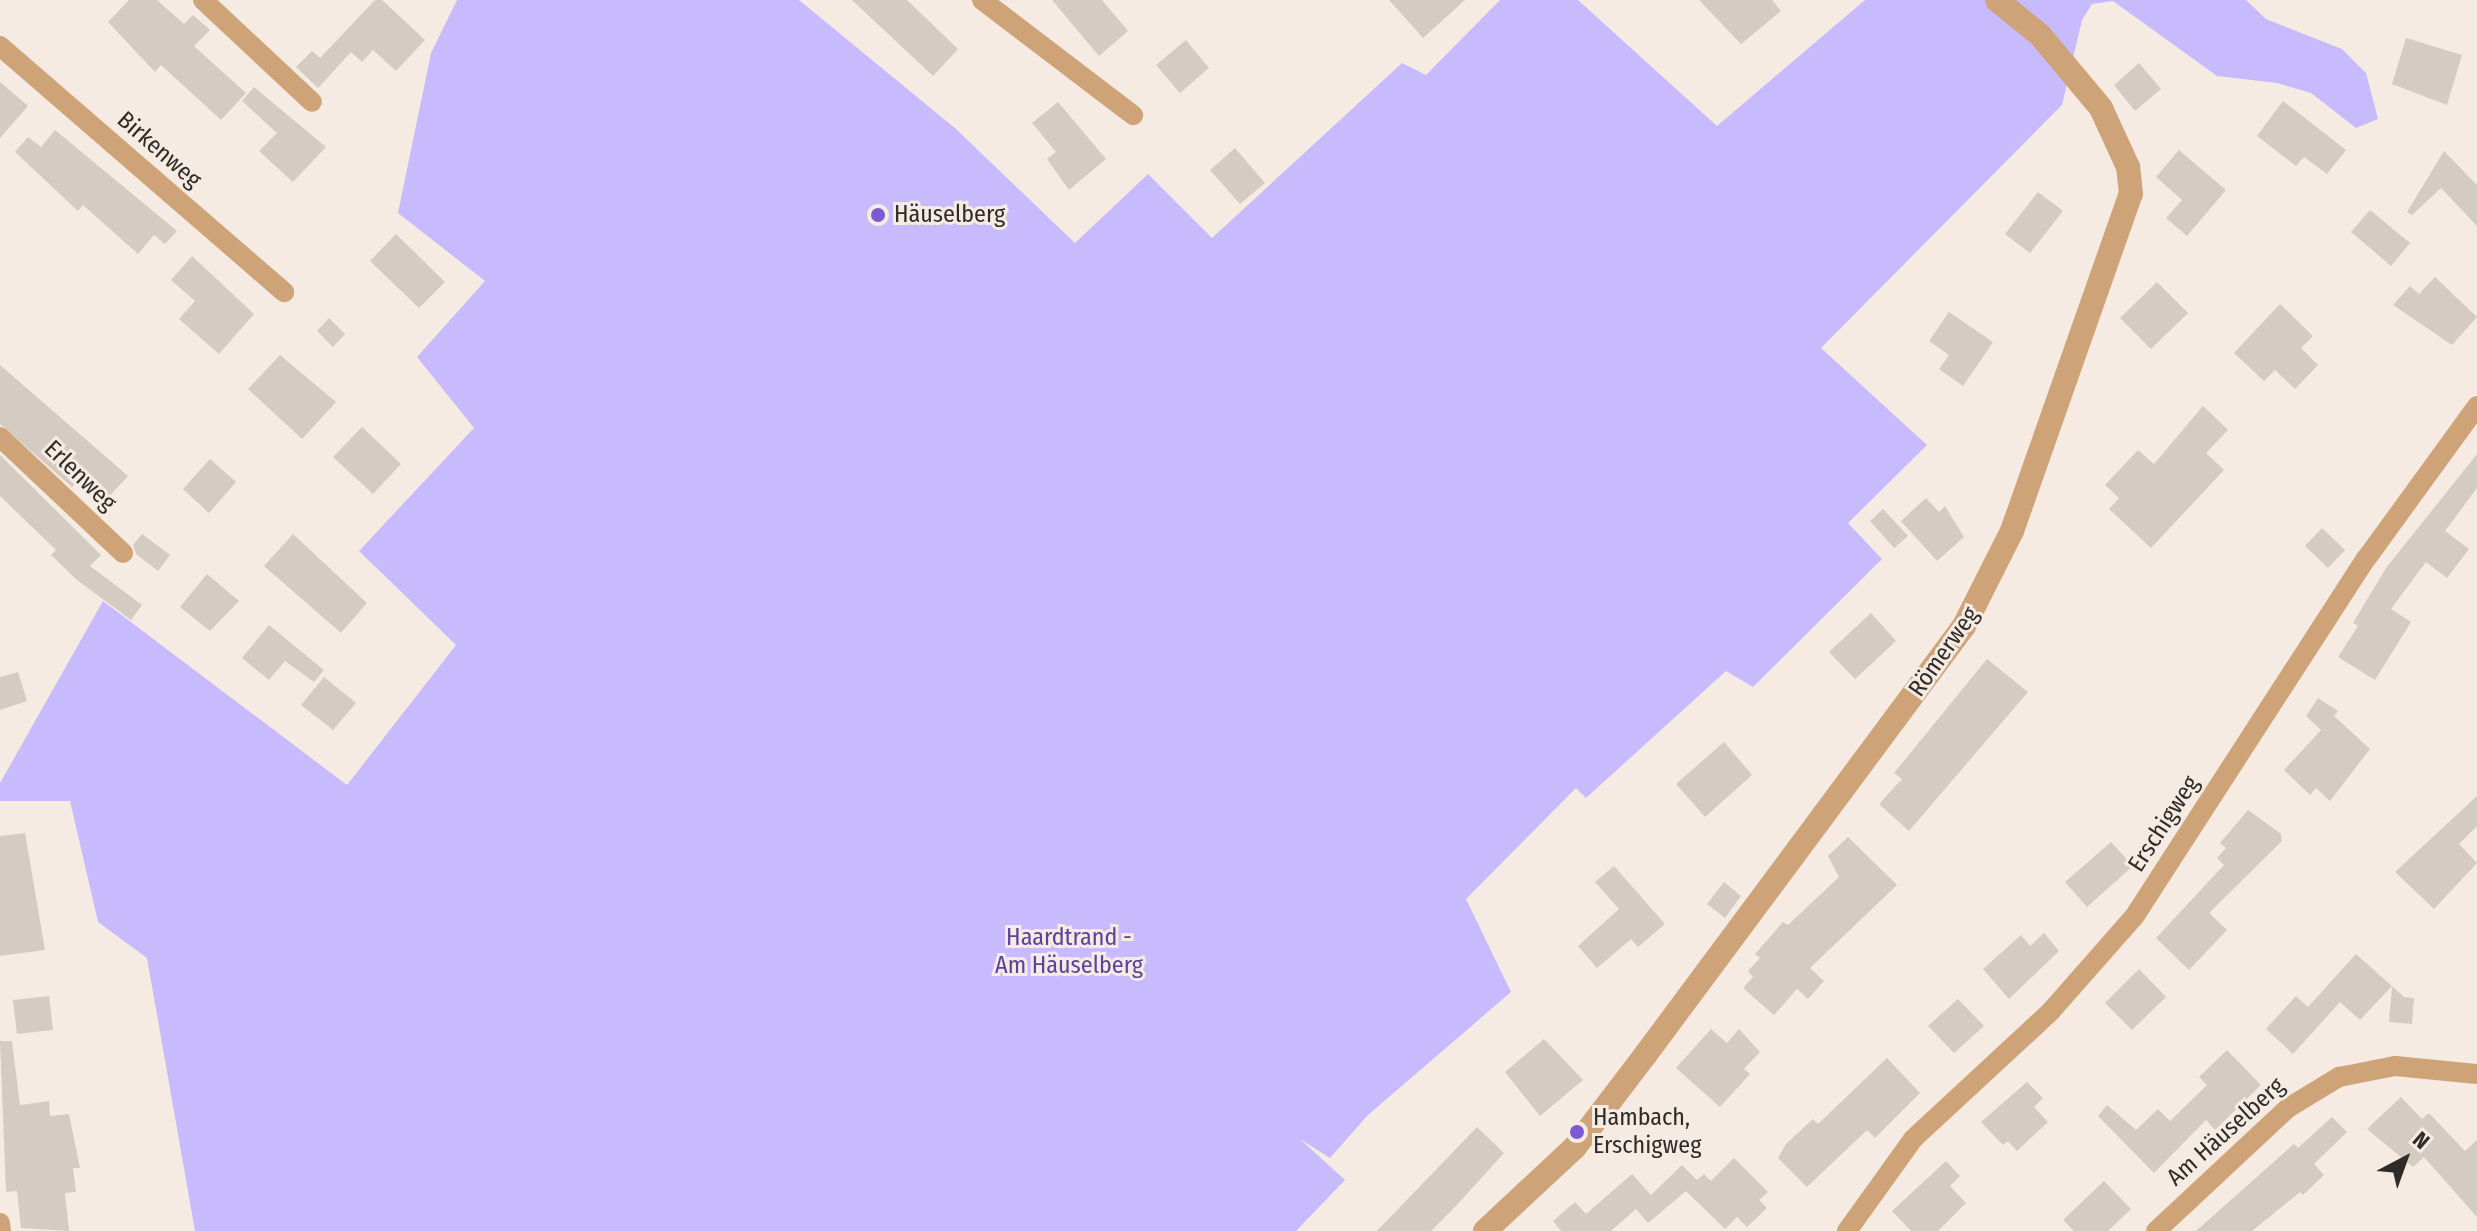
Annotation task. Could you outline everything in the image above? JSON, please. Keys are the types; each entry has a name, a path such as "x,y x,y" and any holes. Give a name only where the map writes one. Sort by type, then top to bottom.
{"street":[{"path":"203,0 312,102"},
{"path":"982,0 1133,115"},
{"name":"Römerweg","path":"1485,1231 1575,1147 1646,1054 1957,637 1988,586 2012,531 2131,194 2128,167 2101,108 2040,35 1997,0"},
{"name":"Birkenweg","path":"0,46 284,292"},
{"name":"Erschigweg","path":"1847,1231 1913,1139 2051,1011 2134,917 2366,559 2477,406"},
{"name":"Erlenweg","path":"0,437 123,553"},
{"name":"Am Häuselberg","path":"2156,1231 2288,1108 2339,1077 2395,1066 2477,1074"},
{"path":"0,1223 1,1231"}],"green space":[{"name":"Haardtrand - Am Häuselberg","path":"457,0 799,0 956,129 1075,243 1148,174 1212,238 1402,63 1426,75 1500,0 1578,0 1717,126 1865,0 2246,0 2266,19 2342,49 2366,73 2378,119 2356,128 2311,93 2277,83 2217,76 2113,1 2092,4 2082,20 2062,105 1821,348 1927,445 1848,523 1882,559 1753,687 1726,671 1586,798 1576,788 1466,899 1511,992 1368,1115 1330,1158 1300,1139 1345,1180 1296,1231 195,1231 147,958 98,922 70,801 0,801 0,783 103,601 347,785 456,645 359,551 474,428 417,357 485,281 398,213 431,53"}],"building":[{"path":"129,0 157,0 184,24 193,15 210,30 194,46 246,93 221,120 161,65 155,72 108,22"},
{"path":"375,0 382,0 425,40 396,71 373,50 362,62 351,52 318,88 296,67 312,51 320,58"},
{"path":"852,0 907,0 958,49 933,76"},
{"path":"1052,0 1102,0 1128,31 1099,56"},
{"path":"1389,0 1465,0 1423,38"},
{"path":"1699,0 1772,0 1781,11 1741,44"},
{"path":"2406,38 2462,55 2447,105 2392,84"},
{"path":"1186,40 1209,68 1180,93 1156,65"},
{"path":"2139,63 2161,89 2135,111 2114,85"},
{"path":"0,82 28,106 0,138"},
{"path":"254,87 326,147 293,182 259,151 277,133 242,101"},
{"path":"2283,101 2346,150 2327,174 2304,157 2296,166 2257,136"},
{"path":"1058,102 1106,159 1069,190 1047,159 1056,152 1032,123"},
{"path":"55,130 177,231 165,244 154,235 138,254 83,205 78,211 15,152 28,137 41,147"},
{"path":"1235,148 1265,183 1240,204 1210,170"},
{"path":"2179,150 2226,190 2187,236 2166,218 2182,200 2156,177"},
{"path":"2444,151 2477,185 2477,226 2441,188 2412,215 2407,212"},
{"path":"2038,192 2063,211 2030,253 2005,234"},
{"path":"2370,210 2410,243 2391,266 2351,232"},
{"path":"396,234 445,282 419,308 370,261"},
{"path":"192,256 254,314 219,354 179,319 195,301 171,280"},
{"path":"2435,277 2477,317 2452,345 2393,305 2410,286 2419,294"},
{"path":"2157,282 2188,313 2151,349 2120,318"},
{"path":"2280,304 2313,336 2301,348 2318,365 2295,389 2275,370 2264,381 2234,353"},
{"path":"1949,312 1993,342 1963,386 1939,369 1949,355 1929,341"},
{"path":"329,318 345,334 333,347 317,331"},
{"path":"280,355 336,402 302,439 248,389"},
{"path":"0,365 128,476 104,502 79,480 72,487 0,424"},
{"path":"2203,406 2228,430 2206,453 2224,470 2151,548 2109,509 2119,498 2105,485 2138,450 2154,464"},
{"path":"362,427 401,464 373,494 333,457"},
{"path":"2477,454 2477,488 2445,531 2469,549 2447,578 2426,562 2391,609 2411,622 2375,680 2338,657 2358,626 2353,623 2386,568"},
{"path":"0,455 101,555 90,566 142,605 131,620 77,580 51,555 56,550 0,496"},
{"path":"210,459 236,482 209,513 183,489"},
{"path":"1926,498 1939,512 1945,506 1964,537 1937,561 1901,521"},
{"path":"1883,509 1908,536 1894,548 1870,521"},
{"path":"2322,528 2345,550 2328,568 2305,546"},
{"path":"142,534 170,555 158,571 136,554 133,545"},
{"path":"293,534 367,603 341,633 264,566"},
{"path":"207,574 239,601 210,631 180,607"},
{"path":"1871,613 1896,641 1855,679 1829,652"},
{"path":"269,625 324,670 314,682 285,661 269,680 242,658"},
{"path":"1987,659 2028,692 1909,831 1879,804 1902,779 1894,773"},
{"path":"18,672 27,701 0,710 0,677"},
{"path":"324,677 356,703 333,730 301,705"},
{"path":"2318,698 2338,711 2334,716 2370,749 2330,801 2316,788 2310,795 2284,770 2321,730 2306,716"},
{"path":"1724,742 1752,775 1705,817 1676,784"},
{"path":"2477,796 2477,826 2459,844 2477,863 2434,909 2395,872"},
{"path":"2248,810 2281,834 2282,841 2209,913 2227,930 2189,970 2156,938 2224,865 2217,858 2226,848 2220,843"},
{"path":"25,833 45,950 0,956 0,836"},
{"path":"1848,837 1897,885 1810,968 1824,981 1808,999 1797,989 1774,1015 1743,988 1753,977 1748,971 1760,958 1755,954 1783,922 1788,925 1839,877 1828,856"},
{"path":"2111,842 2133,866 2087,907 2065,882"},
{"path":"1614,866 1665,924 1638,947 1631,939 1597,968 1578,946 1619,909 1595,882"},
{"path":"1724,882 1741,896 1725,918 1707,904"},
{"path":"2044,933 2059,951 2009,999 1983,969 2021,935 2030,946"},
{"path":"2356,954 2392,986 2360,1020 2340,1002 2293,1054 2266,1029 2296,996 2308,1007"},
{"path":"2139,969 2166,997 2132,1030 2105,1003"},
{"path":"2392,986 2404,997 2414,998 2412,1024 2389,1022"},
{"path":"49,996 53,1030 17,1034 13,1000"},
{"path":"1958,999 1984,1026 1954,1053 1928,1026"},
{"path":"1711,1029 1727,1043 1739,1029 1760,1052 1744,1069 1750,1074 1720,1107 1676,1068"},
{"path":"1544,1039 1583,1080 1540,1116 1505,1072"},
{"path":"0,1041 12,1041 20,1105 49,1101 50,1116 69,1114 80,1168 73,1168 76,1192 65,1193 69,1231 21,1228 17,1191 6,1192"},
{"path":"2227,1050 2261,1085 2215,1130 2206,1120 2154,1173 2098,1116 2107,1105 2136,1130 2158,1109 2170,1121 2207,1085 2199,1077"},
{"path":"1887,1058 1920,1093 1875,1138 1867,1130 1807,1187 1778,1158 1786,1144 1813,1119 1818,1124"},
{"path":"2027,1082 2043,1098 2034,1107 2048,1122 2017,1151 2008,1141 2003,1145 1981,1122"},
{"path":"2401,1097 2422,1119 2429,1113 2465,1151 2477,1140 2477,1217 2424,1157 2413,1167 2367,1129"},
{"path":"2332,1117 2347,1132 2314,1164 2324,1175 2303,1195 2300,1192 2252,1231 2196,1231 2294,1144 2298,1148"},
{"path":"1477,1127 1504,1153 1454,1208 1431,1231 1377,1231"},
{"path":"1734,1158 1768,1192 1759,1200 1767,1208 1747,1227 1737,1217 1725,1229 1686,1191 1648,1223 1636,1209 1611,1231 1561,1231 1553,1221 1575,1202 1586,1214 1632,1174 1651,1195 1682,1165 1697,1180 1704,1174 1711,1181"},
{"path":"1946,1161 1960,1176 1950,1186 1966,1203 1938,1231 1911,1231 1892,1211"},
{"path":"2104,1181 2131,1209 2108,1231 2074,1231 2063,1220"}],"place":[{"name":"Häuselberg","path":"878,215"},
{"name":"Hambach, Erschigweg","path":"1577,1132"}]}
